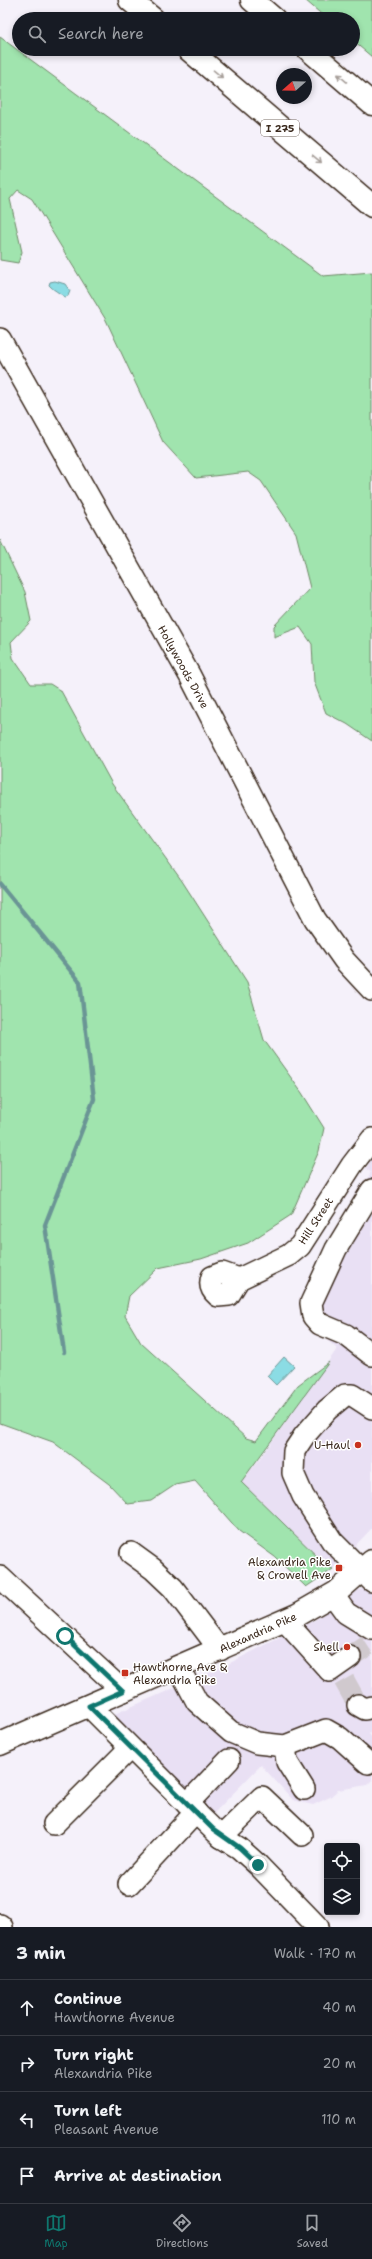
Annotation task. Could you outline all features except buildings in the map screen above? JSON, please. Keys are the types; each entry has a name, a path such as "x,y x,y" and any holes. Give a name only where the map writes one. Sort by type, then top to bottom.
{"main road":[{"path":"130,0 145,12"},
{"path":"252,0 266,12"},
{"name":"I 275","path":"196,56 372,206"},
{"path":"316,56 372,104"},
{"name":"Alexandria Pike","path":"0,1744 285,1621 333,1595 369,1571"}],"street":[{"name":"Hollywoods Drive","path":"0,339 190,676 315,919 344,960 372,990"},
{"name":"Hill Street","path":"239,1279 288,1255 300,1246 352,1165 372,1139"},
{"path":"372,1190 336,1249 311,1303 311,1307 313,1316 320,1324 346,1335 372,1355"},
{"path":"369,1571 332,1541 303,1496 293,1473 294,1451 304,1436 327,1410 345,1395 352,1395 372,1408"},
{"path":"131,1553 153,1569 173,1588 220,1650"},
{"path":"0,1576 123,1691"},
{"path":"333,1595 346,1613 371,1638"},
{"path":"285,1621 330,1671 344,1668"},
{"path":"179,1668 197,1702 231,1732 257,1743 285,1746 326,1730 340,1738 368,1763"},
{"path":"89,1706 221,1837 240,1848 258,1865 318,1927"},
{"path":"285,1746 287,1762 304,1789"},
{"path":"54,1824 130,1748"},
{"path":"128,1884 229,1760"},
{"path":"221,1837 262,1797 302,1835"}],"shaded area":[{"path":"372,1159 372,1528 333,1569 327,1566 241,1482 258,1461 337,1349 302,1317 371,1172 366,1169"},
{"path":"367,1588 372,1592 372,1731 369,1734 372,1737 372,1780 367,1785 338,1790 330,1797 313,1805 293,1800 261,1765 213,1814 110,1716 218,1669 315,1620 359,1590"}],"green space":[{"path":"305,0 372,0 372,57 360,47 360,12 319,12"},
{"path":"0,37 12,46 12,56 26,56 323,276 372,272 372,741 347,724 326,713 314,682 312,644 300,627 274,637 274,626 310,588 296,533 261,481 248,472 196,478 163,442 106,320 32,199 18,190 10,199 22,252 18,263 0,260"},
{"path":"0,540 25,592 31,621 11,642 13,658 31,684 50,684 61,691 112,784 182,881 247,982 264,1040 302,1093 324,1128 319,1151 291,1215 248,1243 201,1259 158,1268 129,1296 125,1316 141,1343 246,1438 256,1441 298,1385 329,1362 241,1482 327,1566 333,1569 306,1587 275,1557 239,1531 195,1481 175,1485 151,1501 128,1504 109,1484 53,1442 0,1423"}],"water":[{"path":"55,281 65,284 70,291 68,296 65,297 49,285 50,282"},
{"path":"284,1357 294,1366 276,1385 267,1376"}],"waterway":[{"path":"0,884 80,982 94,1099 45,1225 64,1352"}],"tunnel":[{"path":"350,1657 370,1644"},
{"path":"344,1680 358,1705"}],"place":[{"name":"U-Haul","path":"358,1445"},
{"name":"Alexandria Pike & Crowell Ave","path":"339,1568"},
{"name":"Shell","path":"347,1647"},
{"name":"Hawthorne Ave & Alexandria Pike","path":"125,1673"}],"route":[{"path":"65,1636 123,1691 89,1706 221,1837 240,1848 258,1865"}]}
